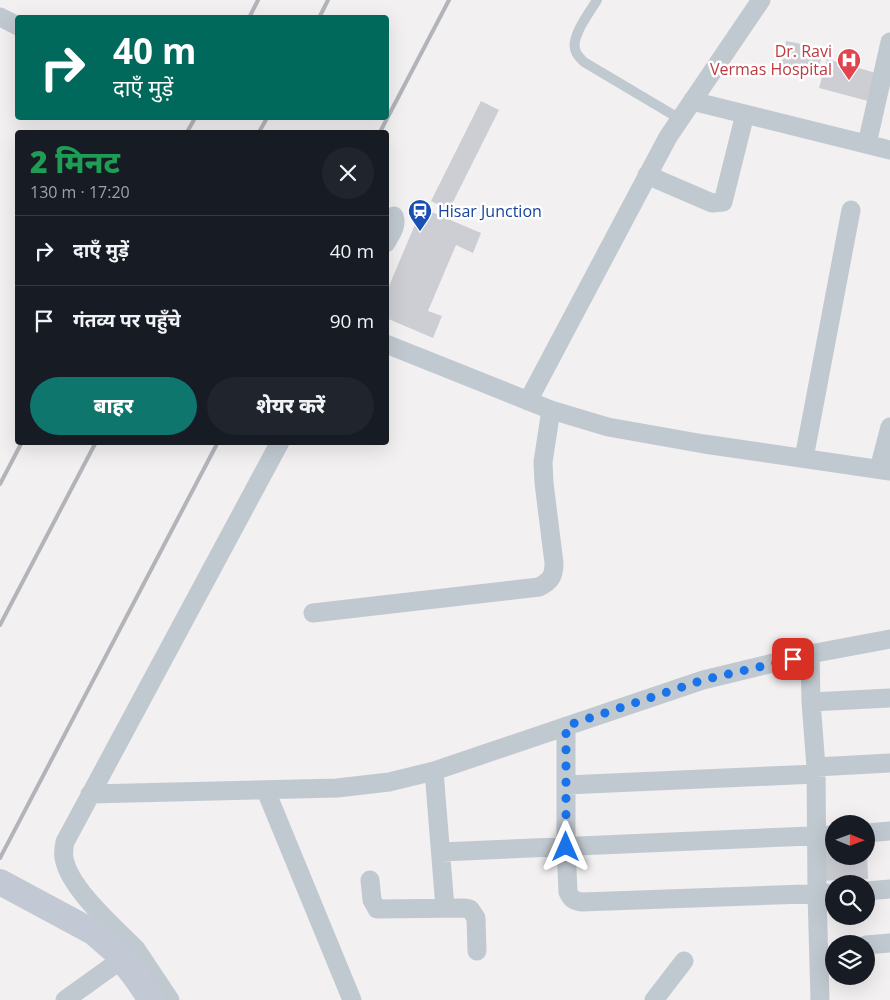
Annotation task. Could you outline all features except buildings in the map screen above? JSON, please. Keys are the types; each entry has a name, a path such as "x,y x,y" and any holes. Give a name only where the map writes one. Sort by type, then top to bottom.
{"main road":[{"path":"0,882 93,932 116,952 151,1000"}],"street":[{"path":"528,402 668,137 761,0"},
{"path":"0,17 15,24"},
{"path":"867,144 890,42"},
{"path":"692,101 890,150"},
{"path":"647,175 712,203 723,202 745,114"},
{"path":"804,458 851,210"},
{"path":"389,237 396,220 394,216"},
{"path":"389,345 551,410 608,427 704,444 885,470 890,427"},
{"path":"313,613 539,587 550,582 554,573 554,563 543,462 551,410"},
{"path":"170,1000 136,950 80,890 70,875 64,857 65,842 278,445"},
{"path":"90,794 266,791 337,788 389,782 434,771 703,680 810,654 890,639"},
{"path":"440,852 825,835 816,770 810,654"},
{"path":"812,702 890,698"},
{"path":"566,726 568,892 575,901 825,894"},
{"path":"566,785 816,770 890,763"},
{"path":"434,771 445,908"},
{"path":"266,791 352,1000"},
{"path":"875,833 890,832"},
{"path":"370,880 372,900 377,909 470,909 476,918 477,951"},
{"path":"875,890 890,889"},
{"path":"875,944 890,943"},
{"path":"65,1000 136,950"},
{"path":"820,1000 825,957"},
{"path":"654,1000 684,961"}],"lane":[{"path":"597,0 577,34 574,45 576,53 584,62 680,119"}],"railway":[{"path":"250,15 258,0"},
{"path":"320,15 328,0"},
{"path":"389,115 449,0"},
{"path":"188,130 194,120"},
{"path":"260,130 266,120"},
{"path":"381,130 386,120"},
{"path":"0,484 20,445"},
{"path":"0,625 94,445"},
{"path":"0,858 216,445"}],"place":[{"name":"Dr. Ravi Vermas Hospital","path":"849,81"},
{"name":"Hisar Junction","path":"420,232"}],"route":[{"path":"566,847 566,726 703,680 793,659"}]}
